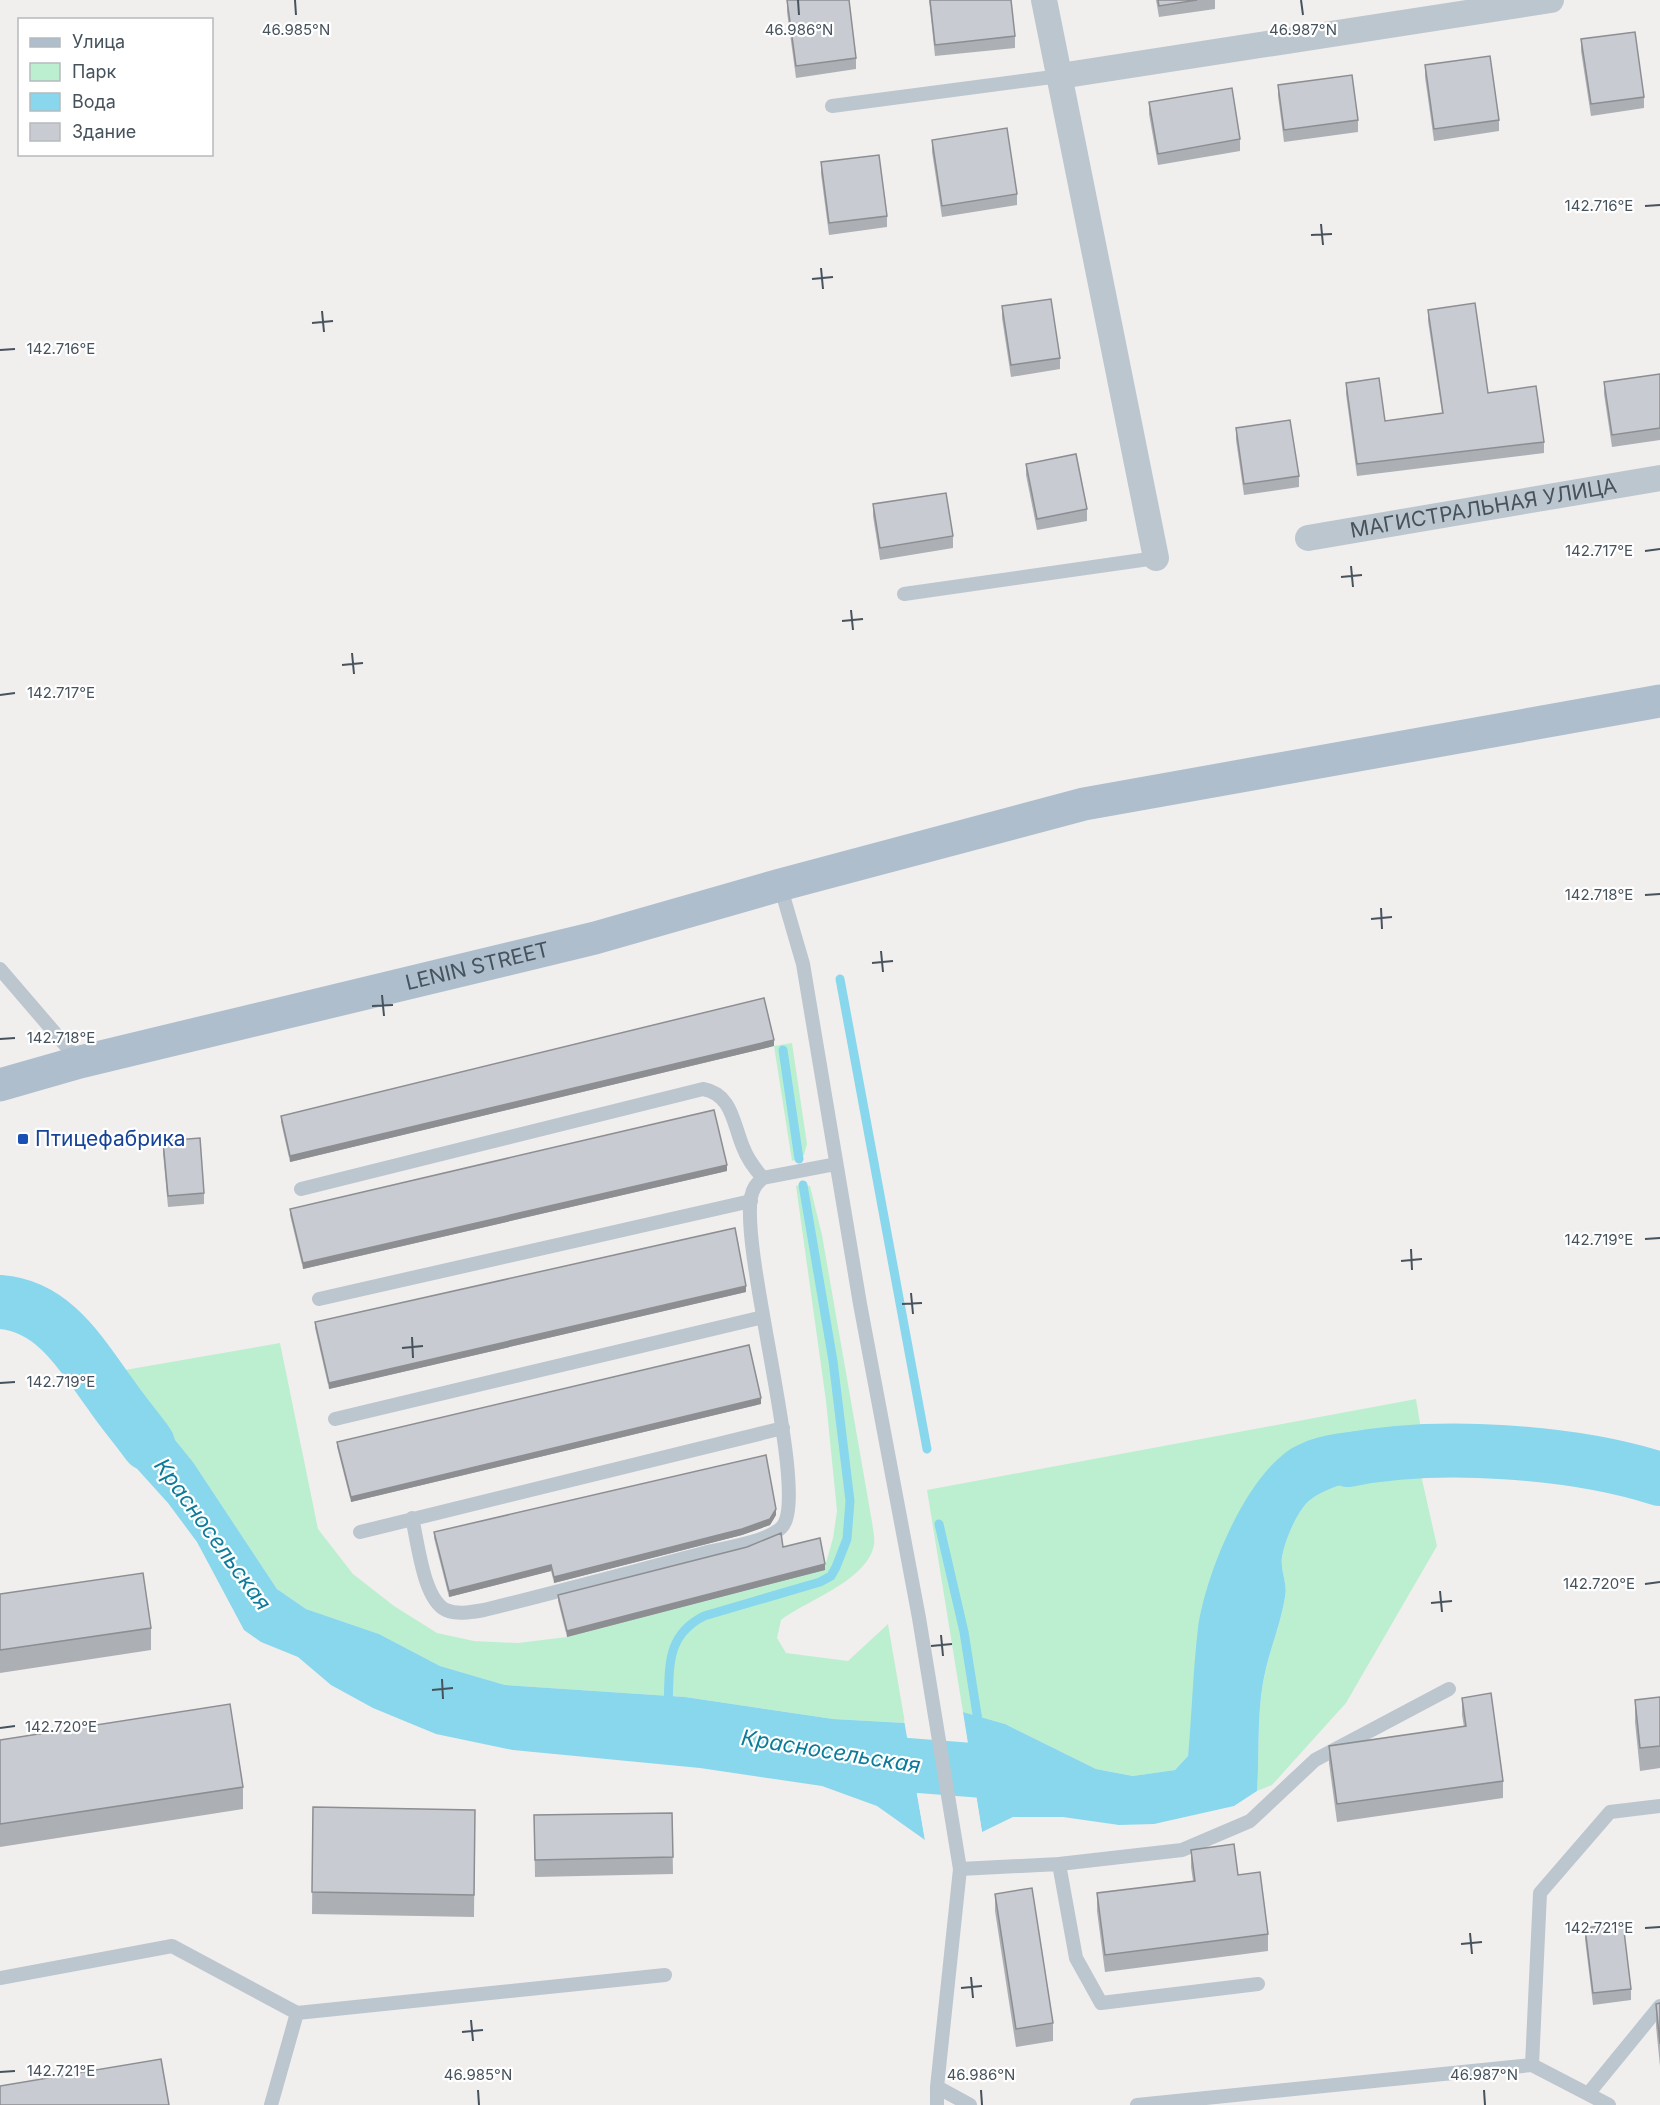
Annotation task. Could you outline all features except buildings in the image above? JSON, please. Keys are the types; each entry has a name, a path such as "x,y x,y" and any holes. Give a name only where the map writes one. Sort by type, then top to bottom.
{"main road":[{"name":"LENIN STREET","path":"0,1085 80,1062 595,938 780,885 1084,804 1660,701"}],"street":[{"path":"1044,0 1156,558"},
{"path":"1060,76 1551,0"},
{"name":"МАГИСТРАЛЬНАЯ УЛИЦА","path":"1308,538 1660,478"}],"lane":[{"path":"832,106 1060,76"},
{"path":"904,594 1156,558"},
{"path":"780,885 803,964 836,1164 919,1618 960,1869 937,2105"},
{"path":"0,969 80,1062"},
{"path":"301,1189 703,1089 715,1091 726,1102 744,1149 763,1178"},
{"path":"412,1518 428,1587 436,1601 447,1610 462,1613 484,1610 774,1533 783,1527 789,1516 790,1502 783,1428 763,1317 752,1235 751,1201 756,1184 763,1178 836,1164"},
{"path":"319,1299 751,1201"},
{"path":"335,1419 763,1317"},
{"path":"360,1532 783,1428"},
{"path":"960,1869 1059,1864 1182,1850 1250,1821 1315,1760 1449,1689"},
{"path":"1532,2065 1540,1893 1610,1812 1660,1806"},
{"path":"1059,1864 1077,1958 1101,2003 1258,1984"},
{"path":"0,1978 172,1946 297,2013 665,1975"},
{"path":"1588,2094 1660,2006"},
{"path":"271,2105 297,2013"},
{"path":"1137,2105 1532,2065 1610,2105"},
{"path":"937,2087 970,2105"}],"green space":[{"path":"792,1043 807,1144 804,1155 792,1161 774,1046"},
{"path":"796,1186 810,1186 822,1235 872,1522 874,1545 869,1558 848,1579 781,1620 777,1638 786,1653 848,1661 888,1624 905,1723 833,1719 685,1697 505,1685 440,1666 379,1634 306,1609 277,1589 193,1462 119,1371 280,1343 318,1529 353,1574 394,1606 437,1633 474,1641 518,1643 567,1637 824,1570 833,1538 837,1511 826,1401"},
{"path":"1416,1399 1421,1429 1359,1432 1299,1444 1194,1697 1188,1756 1175,1770 1134,1776 1096,1769 1005,1724 963,1712 927,1490"},
{"path":"1421,1475 1437,1546 1346,1703 1272,1785 1257,1791 1263,1683 1285,1597 1282,1557 1296,1518 1310,1500 1335,1487 1364,1480"}],"water":[{"path":"119,1371 193,1462 277,1589 306,1609 379,1634 440,1666 505,1685 685,1697 833,1719 905,1723 925,1840 877,1806 822,1786 700,1768 513,1750 436,1734 373,1708 331,1685 298,1657 261,1642 244,1630 197,1542 168,1503 121,1451 85,1402"},
{"path":"1376,1429 1421,1429 1421,1475 1364,1480 1335,1487 1310,1500 1296,1518 1282,1557 1285,1597 1263,1683 1257,1791 1234,1806 1154,1824 1119,1825 1063,1817 1013,1817 982,1832 963,1712 1005,1724 1096,1769 1133,1776 1175,1770 1188,1756 1196,1644 1202,1606 1220,1553 1247,1498 1263,1475 1281,1456 1300,1444 1328,1435"}],"pier":[{"path":"962,1709 982,1832 979,1832 960,1712"},
{"path":"904,1720 908,1722 928,1840 925,1840"}],"waterway":[{"path":"840,979 927,1449"},
{"path":"783,1050 799,1159"},
{"path":"668,1706 672,1654 682,1633 691,1624 704,1616 820,1582 831,1576 847,1539 850,1501 833,1361 803,1185"},
{"name":"Красносельская","path":"0,1302 19,1305 35,1312 64,1334 148,1444"},
{"name":"Красносельская","path":"1348,1460 1422,1451 1505,1452 1587,1462 1625,1469 1660,1479"},
{"path":"939,1524 964,1632 979,1727"},
{"name":"Красносельская","path":"840,1754 881,1763 1022,1774 1046,1780"}],"place":[{"name":"Птицефабрика","path":"23,1139"}]}
